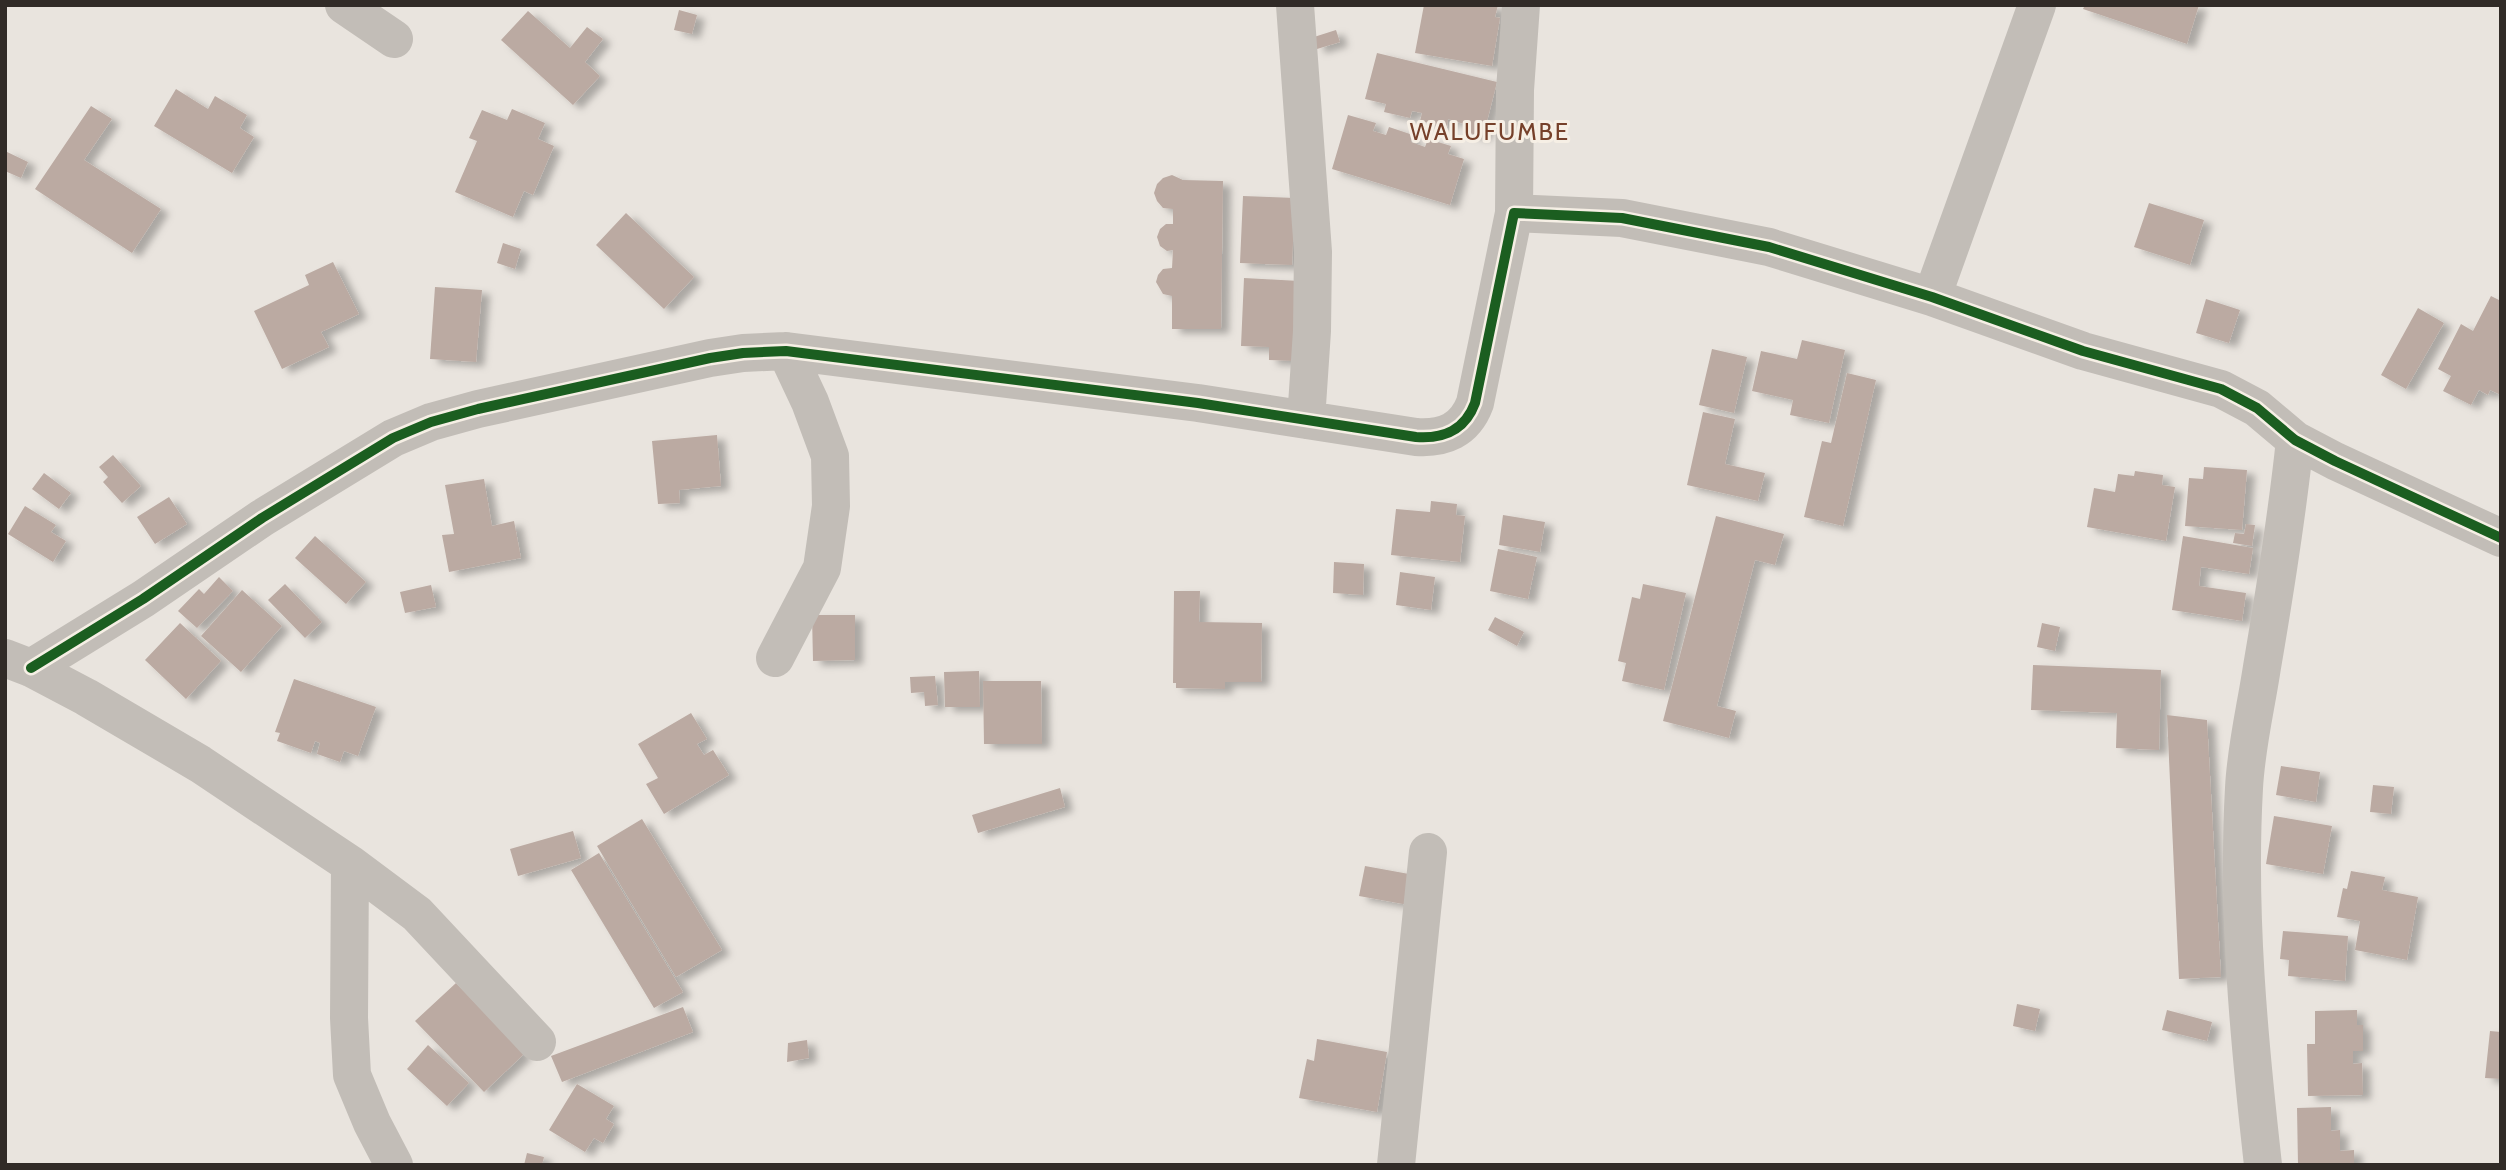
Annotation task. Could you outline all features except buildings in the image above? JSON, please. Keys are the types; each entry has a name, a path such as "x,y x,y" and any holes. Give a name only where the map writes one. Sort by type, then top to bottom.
{"street":[{"path":"344,5 394,39"},
{"path":"1295,5 1313,252 1312,331 1306,420"},
{"path":"18,663 143,599 262,518 393,438 431,422 478,409 710,358 786,351 1006,378 1430,438 1448,433 1464,424 1475,403 1514,213 1515,90 1521,5"},
{"path":"1931,297 2037,5"},
{"path":"1514,213 1622,218 1717,235 1828,263 2083,351 2221,389 2257,408 2295,440 2501,538"},
{"path":"775,657 822,568 831,506 830,456 810,402 786,351"},
{"path":"2263,1165 2245,986 2244,786 2251,726 2283,545 2295,440"},
{"path":"18,663 86,697 200,764 350,864 417,914 537,1042"},
{"path":"1396,1165 1428,852"},
{"path":"350,864 349,1018 352,1075 372,1123 394,1165"}],"cycle path":[{"path":"31,668 143,599 262,518 393,438 431,422 478,409 710,358 786,351 1198,403 1416,437 1444,434 1459,426 1475,403 1514,213 1622,218 1769,247 1932,297 2083,351 2221,389 2257,408 2295,440 2501,538"}],"district":[{"name":"WALUFUMBE","path":"1490,132"}]}
